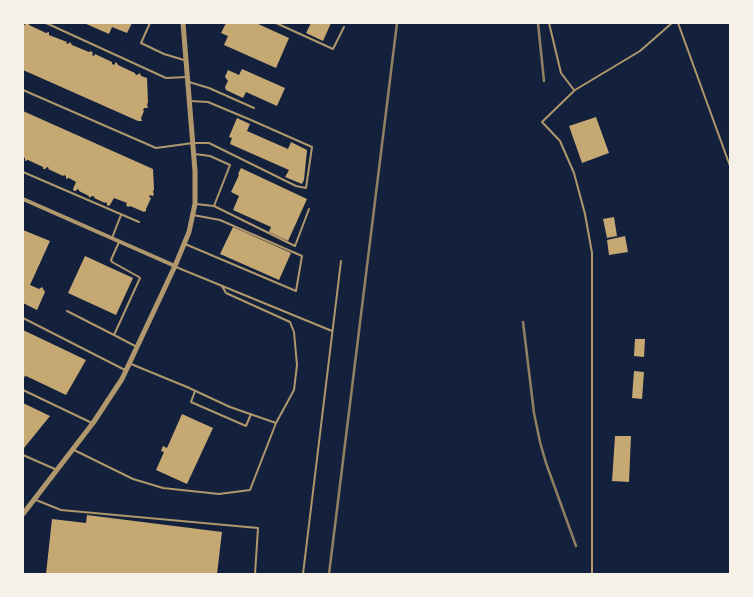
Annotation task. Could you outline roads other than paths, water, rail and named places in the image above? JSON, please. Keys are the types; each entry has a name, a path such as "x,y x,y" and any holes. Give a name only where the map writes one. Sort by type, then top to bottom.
{"street":[{"path":"23,514 93,423 127,371 189,232 195,204 194,154 183,23"},
{"path":"23,199 174,266"}],"lane":[{"path":"46,23 166,78 188,80 254,108"},
{"path":"150,23 140,43 164,54 185,60"},
{"path":"276,23 333,49 344,27"},
{"path":"549,23 561,73 575,90"},
{"path":"592,574 592,253 585,214 570,162 560,141 542,122 575,90 640,51 672,23"},
{"path":"678,23 730,166"},
{"path":"23,90 156,148 193,143 209,143 296,186 306,188 312,147 208,102 190,100"},
{"path":"194,154 210,156 230,165 214,206"},
{"path":"23,172 139,222"},
{"path":"195,204 214,206 295,246 309,210"},
{"path":"112,238 121,215"},
{"path":"184,243 296,291 302,256 220,220 192,215"},
{"path":"114,335 140,278 112,262 111,260 119,242"},
{"path":"303,574 341,262"},
{"path":"174,266 332,331"},
{"path":"73,450 132,479 163,488 219,494 250,490 276,423 294,390 297,365 294,332 290,322 226,293 222,286"},
{"path":"68,311 138,348"},
{"path":"23,318 127,371"},
{"path":"130,364 187,387 230,407 276,423"},
{"path":"23,390 93,423"},
{"path":"195,391 191,402 246,426 251,414"},
{"path":"23,455 57,470"},
{"path":"34,500 61,510 258,528 255,574"}],"railway":[{"path":"329,574 397,23"},
{"path":"538,23 544,81"},
{"path":"523,322 534,413 540,442 576,546"}]}
